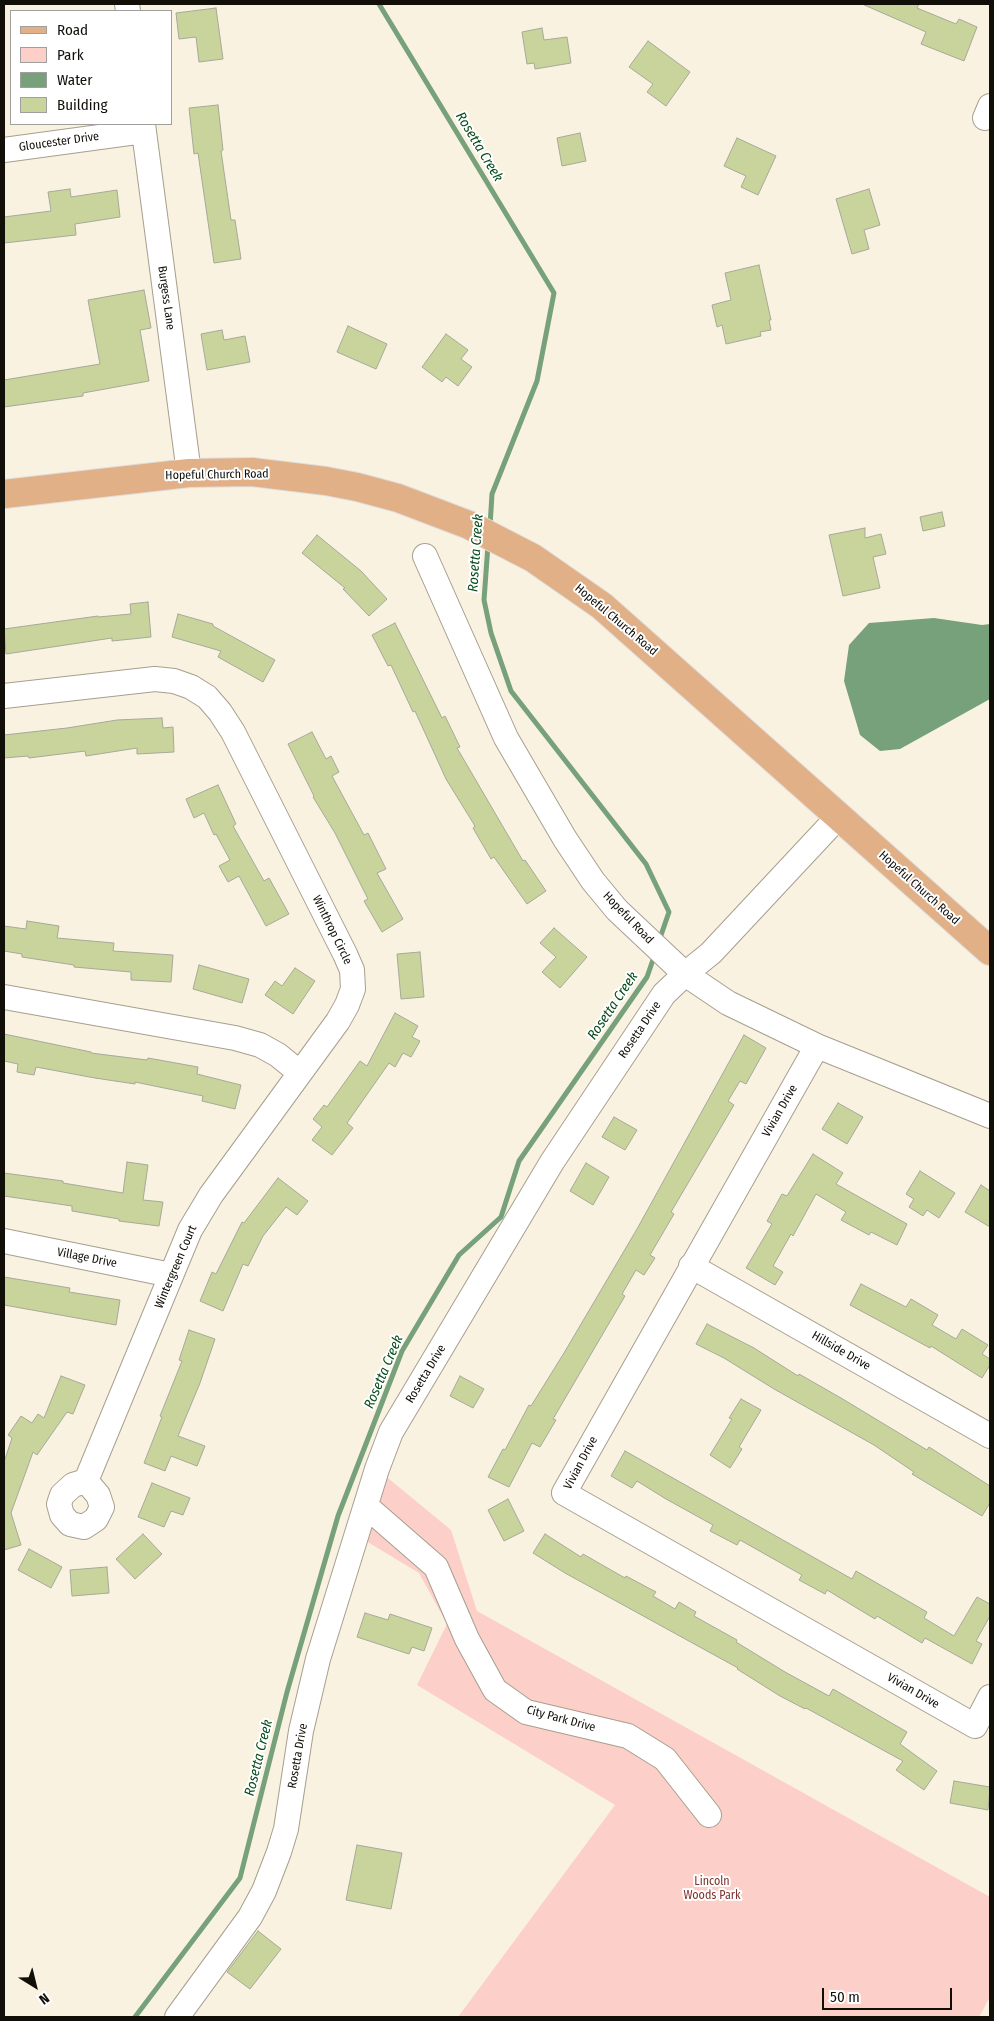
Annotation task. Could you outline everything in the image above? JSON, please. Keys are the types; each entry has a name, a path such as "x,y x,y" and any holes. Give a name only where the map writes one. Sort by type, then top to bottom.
{"main road":[{"name":"Hopeful Church Road","path":"4,494 189,473 252,472 326,481 398,498 438,511 469,525 519,550 568,580 602,606 990,951"}],"street":[{"name":"Gloucester Drive","path":"4,150 143,127"},
{"name":"Burgess Lane","path":"143,127 189,473"},
{"name":"Hopeful Road","path":"425,556 474,670 516,755 564,839 593,881 617,910 677,966 728,1003 817,1046 990,1116"},
{"name":"Winthrop Circle","path":"4,696 155,679 174,681 190,687 206,697 220,712 234,732 346,954 352,970 353,989 347,1006 300,1073"},
{"name":"Rosetta Drive","path":"177,2017 250,1917 264,1891 279,1852 286,1830 301,1731 318,1659 366,1506 392,1432 542,1179 664,994 677,966 711,953 839,816"},
{"path":"4,997 235,1038 260,1045 278,1055 300,1073"},
{"name":"Vivian Drive","path":"817,1046 564,1493 975,1726 990,1697"},
{"name":"Wintergreen Court","path":"86,1481 190,1230 211,1195 300,1073"},
{"name":"Village Drive","path":"4,1241 171,1275"},
{"name":"Hillside Drive","path":"691,1266 990,1436"},
{"name":"City Park Drive","path":"366,1506 436,1567 467,1639 496,1690 526,1712 628,1736 665,1759 709,1814"}],"green space":[{"name":"Lincoln Woods Park","path":"377,1469 451,1530 477,1611 990,1897 990,1997 979,2017 458,2017 615,1805 417,1685 447,1624 419,1573 356,1535"}],"water":[{"path":"934,618 982,625 990,624 990,699 900,749 880,751 860,735 844,681 849,645 869,623"}],"building":[{"path":"862,4 919,4 917,8 956,24 959,19 977,27 964,61 921,44 926,32"},
{"path":"216,8 223,59 199,62 196,37 179,39 176,13"},
{"path":"542,28 544,40 567,37 571,63 535,69 534,63 527,64 522,32"},
{"path":"648,41 690,72 666,106 647,92 653,84 629,67"},
{"path":"218,105 223,150 221,151 231,220 235,220 241,259 214,263 198,153 194,154 189,108"},
{"path":"580,133 586,161 562,166 557,138"},
{"path":"737,138 776,156 758,195 741,187 746,176 724,166"},
{"path":"70,189 71,197 117,190 120,217 75,224 76,235 4,243 4,217 51,211 48,192"},
{"path":"869,189 880,225 864,230 869,249 852,254 836,199"},
{"path":"759,265 771,320 769,320 771,330 760,332 761,336 726,344 722,325 717,327 712,305 731,300 725,273"},
{"path":"144,290 151,328 140,330 149,381 83,393 83,396 4,407 4,380 100,364 88,300"},
{"path":"348,326 387,344 376,369 337,352"},
{"path":"222,330 224,340 245,336 250,362 207,370 201,334"},
{"path":"446,334 468,350 461,359 472,367 458,386 446,377 442,382 422,367"},
{"path":"942,512 945,526 923,531 920,517"},
{"path":"865,528 865,538 881,534 886,554 873,557 880,588 843,596 829,535"},
{"path":"317,535 361,571 387,599 369,616 343,589 345,588 302,553"},
{"path":"148,602 151,637 112,641 112,638 6,654 4,629 98,616 131,614 130,604"},
{"path":"178,614 213,624 213,626 275,660 263,682 218,657 221,651 172,637"},
{"path":"395,623 442,718 445,716 460,747 457,748 523,861 525,860 546,891 527,904 494,857 491,859 473,828 475,826 446,779 415,711 413,712 391,665 388,666 372,635"},
{"path":"162,718 163,728 173,727 174,752 137,754 137,748 86,756 85,751 29,758 28,756 4,758 4,735 117,720"},
{"path":"312,732 326,759 331,756 339,772 332,776 364,835 368,833 386,869 377,873 403,919 382,932 364,901 368,899 335,833 313,797 288,744"},
{"path":"218,785 236,824 233,826 264,881 269,878 289,914 266,926 239,876 228,882 219,866 230,860 216,834 214,835 204,813 194,818 186,799"},
{"path":"27,921 59,926 57,938 114,943 113,951 173,955 171,982 131,980 131,972 74,967 74,965 22,957 22,954 4,951 4,926 26,929"},
{"path":"554,928 587,957 560,988 542,972 556,957 540,943"},
{"path":"420,952 424,997 401,999 397,954"},
{"path":"199,965 249,979 242,1003 193,989"},
{"path":"295,968 315,981 293,1014 265,995 275,981 282,986"},
{"path":"395,1013 418,1026 412,1037 420,1041 411,1057 403,1053 395,1067 389,1063 347,1123 353,1128 332,1155 312,1140 322,1127 313,1119 324,1105 327,1107 360,1061 367,1066"},
{"path":"4,1034 91,1053 147,1060 148,1058 198,1067 197,1074 241,1085 235,1109 202,1101 203,1096 135,1082 135,1084 95,1078 36,1067 34,1075 17,1072 18,1064 4,1061"},
{"path":"744,1035 766,1048 746,1084 740,1081 728,1101 734,1105 671,1212 674,1214 650,1255 655,1258 644,1275 636,1270 622,1294 625,1296 553,1419 556,1420 540,1447 532,1443 509,1487 488,1477 529,1405 531,1406 564,1353 637,1229"},
{"path":"838,1103 863,1117 847,1144 822,1129"},
{"path":"614,1117 637,1130 625,1150 602,1137"},
{"path":"813,1154 843,1173 836,1184 907,1224 897,1245 871,1232 869,1235 841,1220 846,1212 816,1194 793,1236 791,1234 773,1266 783,1272 775,1285 746,1268 772,1224 767,1221 782,1194 787,1196"},
{"path":"127,1162 148,1165 143,1200 163,1202 159,1226 119,1221 119,1219 72,1211 72,1206 4,1196 4,1173 63,1181 63,1183 123,1193"},
{"path":"586,1163 609,1177 593,1205 570,1191"},
{"path":"920,1171 955,1193 939,1218 927,1210 923,1216 909,1207 914,1199 906,1194"},
{"path":"278,1178 308,1201 297,1215 286,1207 263,1236 248,1266 243,1264 223,1311 200,1301 212,1272 216,1274 242,1222 244,1223"},
{"path":"981,1185 990,1191 990,1227 965,1212"},
{"path":"4,1277 70,1288 69,1292 120,1300 116,1325 4,1305"},
{"path":"861,1284 906,1307 911,1299 938,1315 932,1325 956,1339 962,1329 988,1345 982,1354 990,1359 990,1365 982,1378 931,1346 930,1348 850,1305"},
{"path":"707,1324 754,1348 798,1376 799,1374 841,1398 927,1450 929,1447 990,1486 990,1503 982,1516 912,1474 914,1472 874,1445 774,1389 724,1358 696,1344"},
{"path":"189,1330 215,1339 200,1383 178,1436 205,1446 197,1466 171,1456 165,1471 144,1463 182,1361 179,1360"},
{"path":"61,1376 85,1385 73,1414 67,1412 37,1455 33,1452 11,1513 21,1545 4,1550 4,1462 12,1438 8,1435 21,1416 32,1423 38,1414 44,1418"},
{"path":"460,1376 484,1389 473,1408 450,1396"},
{"path":"741,1399 761,1410 739,1447 742,1449 730,1468 710,1455 732,1419 729,1418"},
{"path":"625,1451 852,1579 856,1571 927,1612 924,1618 954,1636 977,1597 990,1604 990,1616 976,1641 982,1644 972,1664 925,1638 922,1643 877,1616 875,1619 827,1590 825,1594 799,1580 802,1575 740,1540 737,1545 710,1531 713,1525 637,1481 632,1488 611,1476"},
{"path":"152,1483 190,1498 183,1515 171,1511 164,1527 138,1517"},
{"path":"508,1499 524,1531 504,1541 488,1510"},
{"path":"143,1534 162,1554 135,1579 116,1559"},
{"path":"545,1534 581,1557 583,1554 625,1578 626,1576 656,1592 653,1596 675,1609 679,1602 696,1612 694,1616 737,1640 736,1642 785,1672 829,1696 833,1689 907,1732 900,1744 937,1771 924,1790 896,1770 903,1761 806,1708 780,1696 738,1668 565,1573 533,1553"},
{"path":"29,1549 62,1567 51,1588 18,1570"},
{"path":"107,1567 109,1593 72,1596 70,1570"},
{"path":"365,1613 388,1620 390,1614 432,1628 424,1651 412,1647 409,1654 357,1637"},
{"path":"954,1781 990,1787 988,1810 950,1803"},
{"path":"357,1845 402,1853 391,1909 346,1900"},
{"path":"258,1931 281,1949 250,1989 227,1972"}],"waterway":[{"name":"Rosetta Creek","path":"379,4 554,293 537,381 492,494 490,526"},
{"name":"Rosetta Creek","path":"488,545 484,600 491,633 511,691 646,864 669,912 659,941"},
{"name":"Rosetta Creek","path":"135,2017 240,1878 287,1692 338,1516 402,1351 459,1255 501,1217 519,1161 647,977 655,954"}]}
